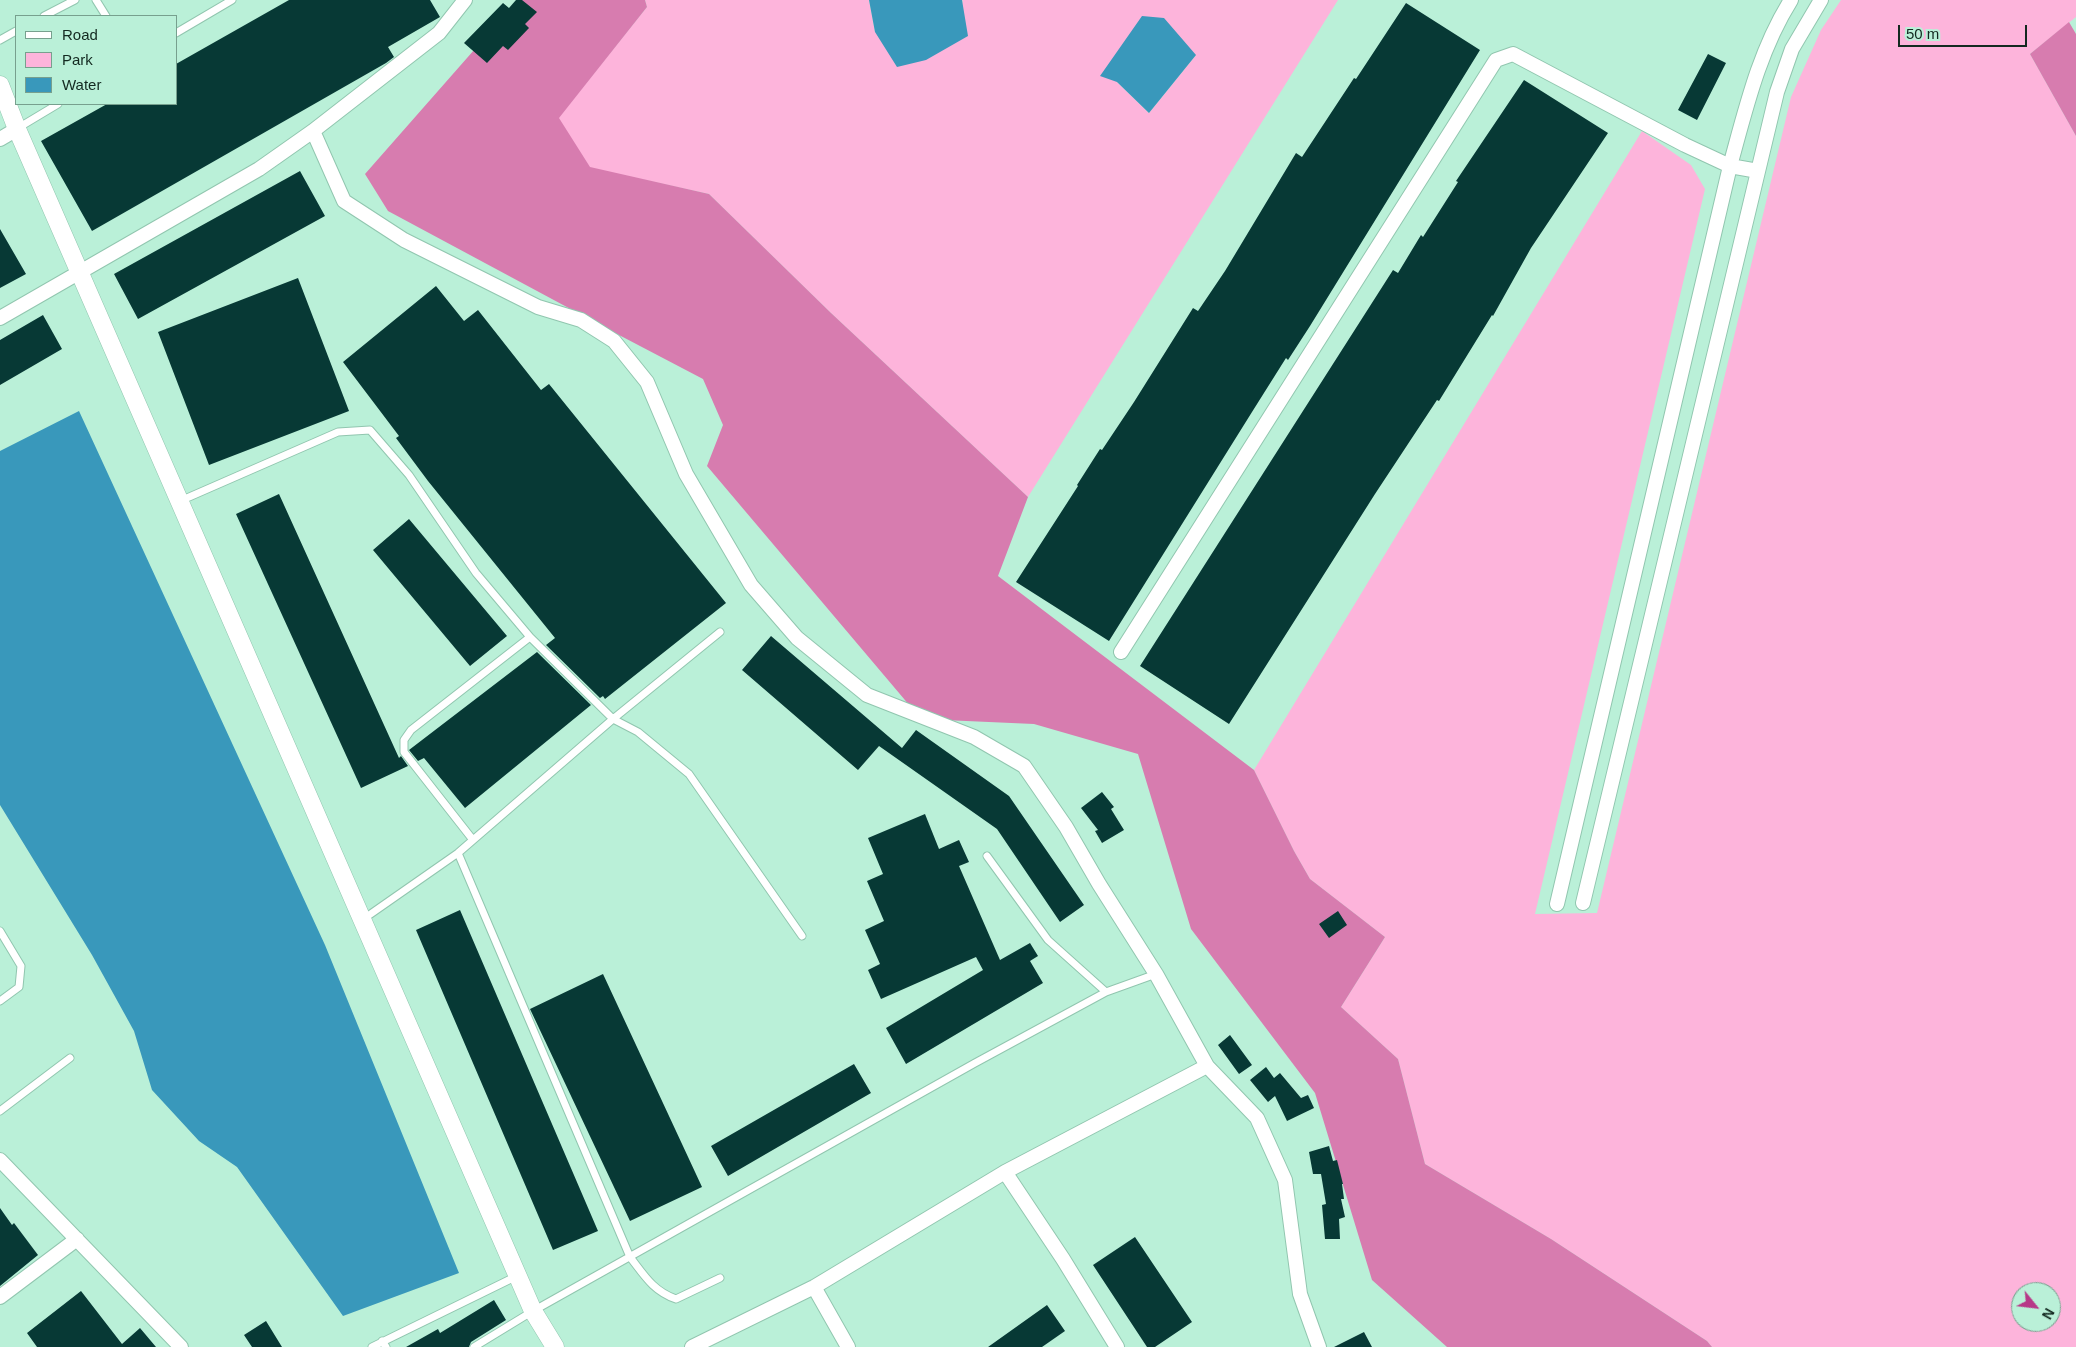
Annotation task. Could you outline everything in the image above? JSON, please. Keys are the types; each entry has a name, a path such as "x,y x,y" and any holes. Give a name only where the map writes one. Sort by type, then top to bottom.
{"street":[{"path":"0,318 259,169 313,131 439,33 465,0"},
{"path":"1557,904 1730,166 1758,68 1770,37 1791,0"},
{"path":"1583,903 1782,75 1792,48 1821,0"},
{"path":"1121,652 1496,60 1513,54 1685,145 1730,166 1758,172"},
{"path":"0,85 17,129 517,1276 533,1311 555,1347"},
{"path":"0,139 17,129"},
{"path":"313,131 344,201 404,240 538,307 580,320 614,341 647,382 686,474 752,585 797,638 867,695 974,737 1024,766 1066,827 1099,884 1156,974 1208,1066 1257,1118 1285,1180 1300,1294 1319,1347"},
{"path":"692,1347 814,1287 1005,1172 1208,1066"},
{"path":"0,1160 181,1347"},
{"path":"1005,1172 1063,1259 1117,1347"},
{"path":"0,1297 76,1239"},
{"path":"814,1287 848,1347"}],"lane":[{"path":"46,15 75,0"},
{"path":"96,0 105,15"},
{"path":"178,32 232,0"},
{"path":"0,40 15,32"},
{"path":"17,129 56,105"},
{"path":"180,501 338,432 370,430 409,475 476,573 530,637 613,718 638,732 689,774 802,936"},
{"path":"362,920 458,853 613,718 720,632"},
{"path":"474,840 404,752 404,740 412,730 530,637"},
{"path":"458,853 630,1257 650,1285 663,1295 676,1299 720,1278"},
{"path":"987,856 1048,940 1106,992"},
{"path":"0,931 21,966 19,987 0,1001"},
{"path":"474,1347 533,1311 975,1063 1106,992 1156,974"},
{"path":"0,1111 70,1058"},
{"path":"372,1347 384,1344 517,1276"}],"green space":[{"path":"645,0 869,0 875,32 963,2 962,0 1338,0 1028,497 831,313 709,194 590,168 558,118 647,7","holes":["1196,55 1149,113 1117,82"]},
{"path":"1841,0 2076,0 2076,17 2030,54 2076,136 2076,1347 1712,1347 1707,1341 1551,1239 1425,1164 1398,1059 1341,1007 1385,937 1310,879 1254,770 1642,131 1691,165 1705,189 1535,914 1597,913 1791,97 1821,30"}],"shaded area":[{"path":"518,0 645,0 647,7 559,118 590,167 709,194 831,313 1028,497 998,576 1254,770 1310,879 1385,937 1341,1007 1398,1059 1425,1164 1551,1239 1707,1341 1712,1347 1447,1347 1372,1280 1315,1093 1191,929 1138,754 1034,724 921,719 707,466 723,425 703,379 388,211 365,174"},
{"path":"2069,22 2076,34 2076,136 2030,54"}],"water":[{"path":"869,0 962,0 968,36 926,60 897,67 875,32"},
{"path":"1142,16 1164,18 1196,55 1149,113 1117,82 1100,76"},
{"path":"79,411 325,945 459,1273 343,1316 237,1167 199,1141 152,1090 134,1031 92,955 0,805 0,451"}],"building":[{"path":"289,0 430,0 440,17 388,47 394,57 386,63 92,231 41,141 105,105 178,105 178,63"},
{"path":"516,0 522,0 537,12 525,24 529,28 508,50 503,46 487,63 464,43 503,3 509,8"},
{"path":"1406,3 1480,50 1310,326 1288,360 1286,358 1109,641 1016,582 1100,449 1102,450 1134,402 1193,308 1198,311 1225,271 1296,153 1302,157"},
{"path":"1708,54 1726,63 1697,120 1678,110"},
{"path":"1524,80 1608,133 1531,248 1493,316 1439,401 1437,400 1375,494 1229,724 1140,666 1393,270 1398,273 1421,235 1423,237 1458,182 1456,181"},
{"path":"300,171 325,216 138,319 114,274"},
{"path":"0,229 26,274 0,288"},
{"path":"298,278 349,411 209,465 158,332"},
{"path":"436,286 464,321 478,310 541,390 549,384 726,603 605,699 603,696 600,698 546,645 555,638 428,481 396,438 399,436 343,362"},
{"path":"43,315 62,349 0,385 0,340"},
{"path":"279,494 399,758 401,756 408,766 361,788 236,514"},
{"path":"409,519 507,636 470,666 373,550"},
{"path":"771,636 902,748 916,730 1009,796 1084,905 1060,922 997,829 879,746 858,770 742,670"},
{"path":"537,652 591,705 465,808 424,758 418,761 409,750"},
{"path":"1102,792 1114,807 1111,809 1124,830 1102,843 1095,831 1098,830 1081,808"},
{"path":"925,814 939,849 959,840 969,862 959,866 1000,960 1030,943 1038,956 1030,961 1043,983 906,1064 886,1028 983,970 976,957 881,999 868,970 880,964 865,930 884,921 867,881 883,874 868,838"},
{"path":"460,910 598,1231 553,1250 416,930"},
{"path":"1338,911 1347,925 1329,938 1319,924"},
{"path":"603,974 702,1187 630,1221 530,1009"},
{"path":"1230,1035 1252,1065 1239,1074 1218,1045"},
{"path":"854,1064 871,1093 728,1176 711,1146"},
{"path":"1266,1067 1274,1078 1280,1073 1301,1098 1308,1095 1314,1108 1287,1121 1275,1096 1268,1102 1250,1080"},
{"path":"1329,1146 1333,1161 1337,1160 1343,1184 1344,1199 1341,1199 1345,1217 1339,1219 1340,1239 1325,1239 1322,1205 1326,1204 1321,1174 1313,1174 1309,1152"},
{"path":"0,1208 38,1255 0,1286"},
{"path":"1135,1237 1192,1322 1155,1347 1147,1347 1093,1265"},
{"path":"81,1291 122,1344 140,1328 156,1347 37,1347 27,1333"},
{"path":"494,1300 506,1320 471,1342 469,1347 406,1347 438,1329 440,1333"},
{"path":"1047,1305 1065,1331 1042,1347 988,1347"},
{"path":"266,1321 282,1347 252,1347 244,1335"},
{"path":"1364,1332 1372,1347 1334,1347"}]}
